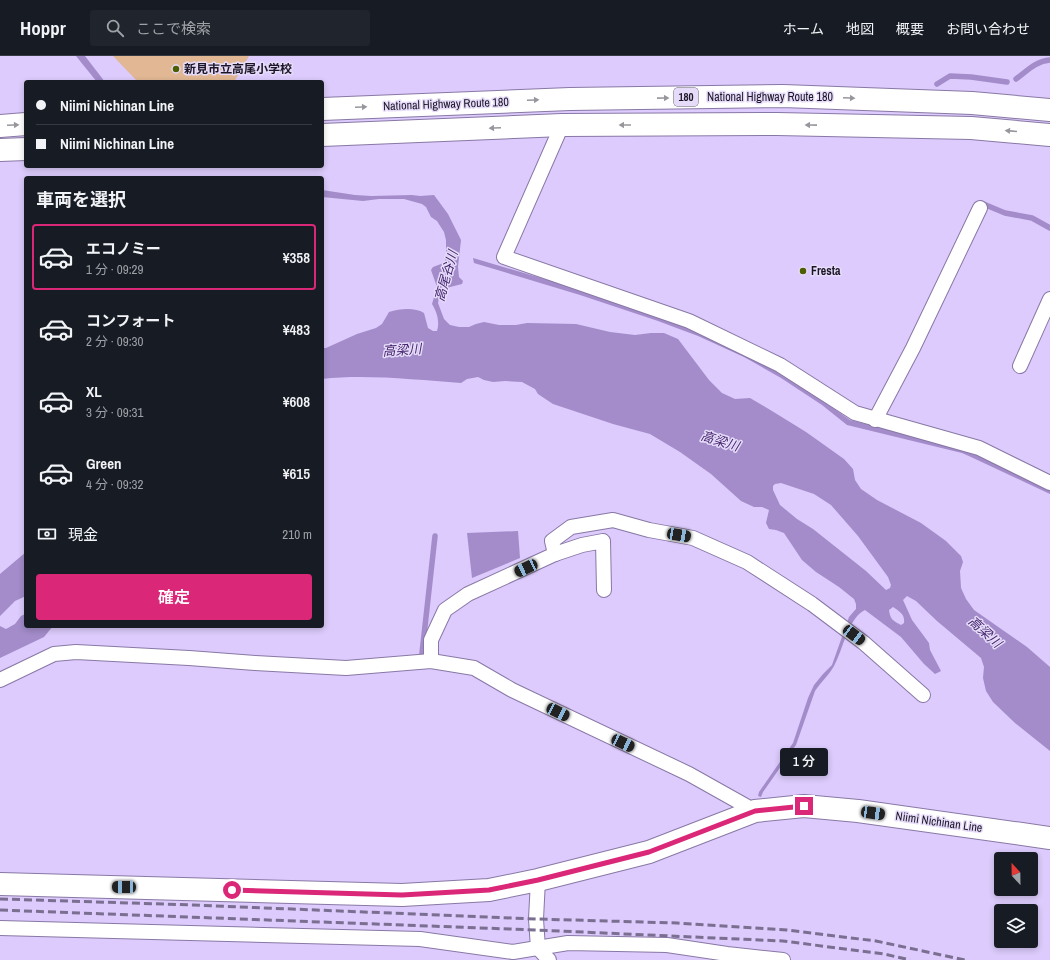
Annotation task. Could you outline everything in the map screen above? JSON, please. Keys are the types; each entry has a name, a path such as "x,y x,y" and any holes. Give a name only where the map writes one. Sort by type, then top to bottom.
{"main road":[{"name":"National Highway Route 180","path":"324,108 570,99 784,96 972,102 1050,110"},
{"path":"0,126 24,124"},
{"path":"324,135 562,125 777,124 971,128 1050,135"},
{"path":"0,150 24,149"},
{"name":"Niimi Nichinan Line","path":"0,884 402,895 489,890 538,880 649,852 755,811 804,806 858,811 1050,838"}],"street":[{"path":"562,125 504,257 689,321 780,365 855,413 875,420 979,448 1050,483"},
{"path":"875,420 913,348 980,208"},
{"path":"1020,366 1044,327 1050,299"},
{"path":"555,554 552,541 571,527 613,520 649,530 693,538 747,562 812,604 864,643 923,696"},
{"path":"431,661 431,640 445,610 468,594 555,554 582,545 602,541 604,590"},
{"path":"0,680 54,654 76,652 346,668 431,661 474,668 512,690 689,774 755,811"},
{"path":"538,880 536,919 538,948 549,960"},
{"path":"0,928 420,939 513,952 568,943 667,945 727,954 783,960"}],"shaded area":[{"name":"新見市立高尾小学校","path":"113,56 249,56 235,80 136,80"}],"water":[{"path":"76,56 85,56 103,80 95,80"},
{"path":"324,190 371,196 434,195 448,214 461,240 458,267 459,277 463,281 462,284 445,289 439,298 438,303 444,319 450,325 469,327 484,322 499,325 516,325 527,323 576,324 610,332 635,335 664,333 678,339 709,380 722,393 735,399 750,398 806,432 844,459 853,469 855,480 861,489 877,500 921,523 946,541 961,556 963,562 960,571 961,588 966,599 974,610 1027,647 1050,667 1050,751 1015,723 993,702 986,691 983,678 984,667 981,658 916,601 907,596 903,600 912,620 929,643 930,650 941,671 935,674 924,664 901,637 865,610 859,614 846,635 834,666 815,691 796,745 761,797 758,796 759,792 793,743 808,698 814,685 832,665 849,617 856,609 854,599 816,572 802,560 784,533 769,529 766,523 769,510 762,507 754,507 741,501 711,474 680,452 650,434 613,424 553,404 538,394 535,389 522,382 493,382 478,377 467,379 461,383 374,377 324,379 324,348 357,334 376,328 382,324 389,312 407,309 420,311 424,313 428,328 433,331 437,331 438,317 432,304 437,287 431,270 433,267 445,261 446,240 444,232 437,221 431,217 426,207 422,204 404,199 379,199 363,201 324,197","holes":["781,483 814,494 831,505 858,536 888,577 891,585 890,588 886,590 866,571 780,505 773,490 773,486","893,607 903,615 904,620 904,623 901,625 891,618 889,610"]},
{"path":"473,258 575,288 662,317 706,335 786,375 850,420 971,451 1050,488 1050,494 962,453 847,425 822,405 781,378 744,357 698,336 580,295 474,263"},
{"path":"518,531 520,558 472,578 467,533"},
{"path":"24,554 24,597 15,601 0,616 0,574"},
{"path":"24,614 24,628 51,628 44,637 0,658 0,626 6,629 15,624"}],"waterway":[{"path":"1016,79 1036,64 1050,60"},
{"path":"937,84 950,76 971,77 1007,82"},
{"path":"981,203 1005,213 1032,218 1050,228"},
{"path":"422,653 435,536"}],"railway":[{"path":"0,899 677,923 787,930 876,941 965,960"},
{"path":"0,910 536,930 783,941 884,954 910,960"}],"place":[{"name":"新見市立高尾小学校","path":"176,69"},
{"name":"Fresta","path":"803,271"}],"route":[{"path":"232,890 402,895 489,890 538,880 649,852 755,811 804,806"}],"water label":[{"name":"高尾谷川","path":"446,276"},
{"name":"高梁川","path":"402,350"},
{"name":"高梁川","path":"720,441"},
{"name":"高梁川","path":"985,632"}]}
